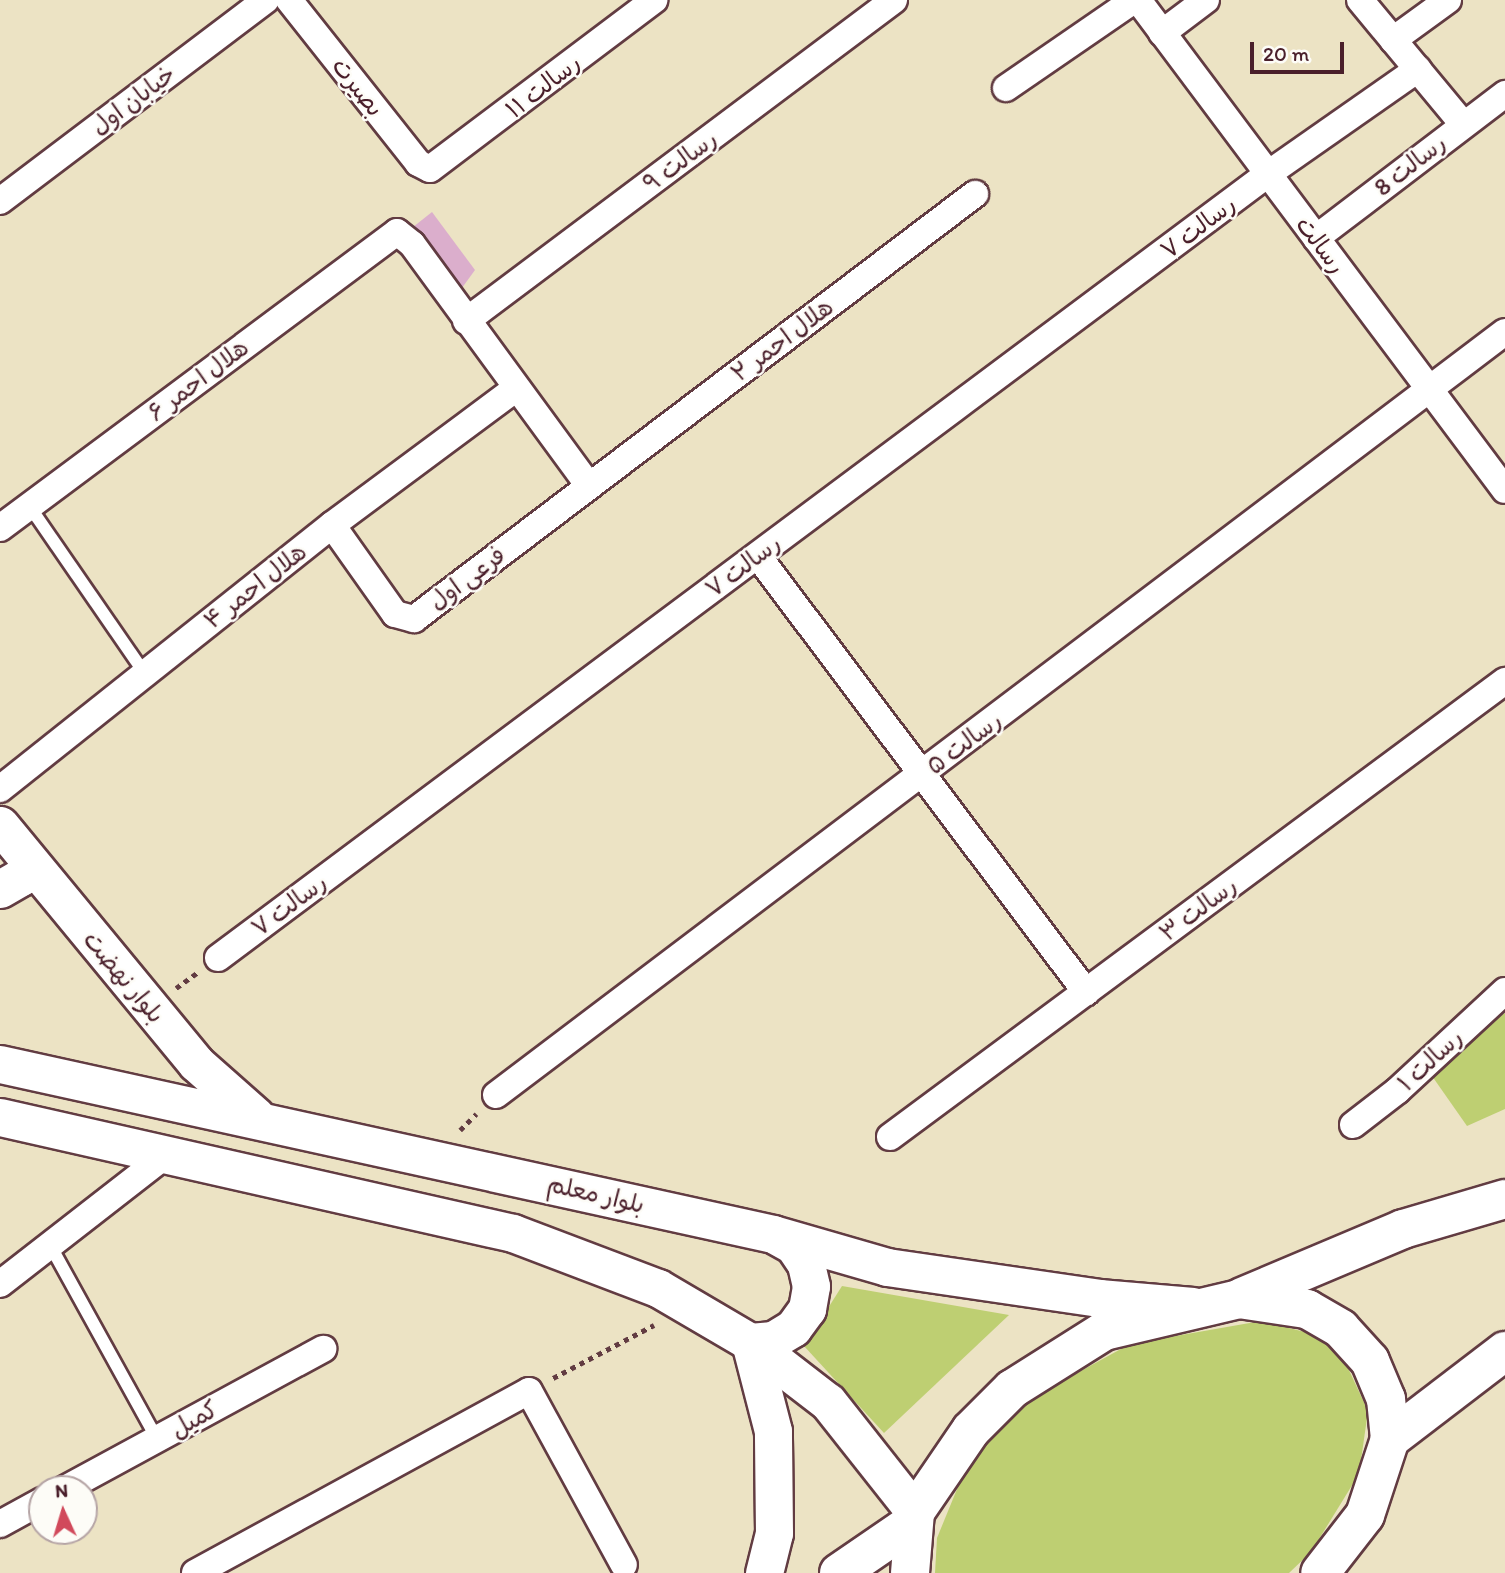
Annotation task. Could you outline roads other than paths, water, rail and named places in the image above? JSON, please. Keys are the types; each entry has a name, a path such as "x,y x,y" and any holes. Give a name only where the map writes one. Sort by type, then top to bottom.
{"main road":[{"name":"بلوار نهضت","path":"0,825 195,1063 259,1119"},
{"path":"0,889 21,877 30,862"},
{"name":"بلوار معلم","path":"0,1064 773,1234 887,1267 1086,1296 1194,1306"},
{"path":"0,1117 513,1233 658,1288 750,1342 828,1402 914,1518 910,1573"},
{"path":"839,1573 914,1518 971,1430 1012,1389 1104,1331 1194,1306 1239,1298 1403,1229 1505,1199"},
{"path":"750,1342 773,1340 793,1328 807,1309 811,1286 806,1264 793,1245 773,1234"},
{"path":"1239,1298 1307,1309 1342,1329 1370,1361 1386,1399 1390,1439 1344,1573"},
{"path":"750,1342 773,1431 774,1533 764,1573"},
{"path":"1390,1439 1505,1351"},
{"path":"1320,1573 1365,1515"}],"street":[{"name":"خیابان اول","path":"4,189 266,0"},
{"name":"بصیرت","path":"289,0 418,163 430,169"},
{"name":"رسالت ۱۱","path":"430,169 654,0"},
{"name":"رسالت ۹","path":"466,321 894,0"},
{"path":"1006,88 1136,0"},
{"name":"رسالت","path":"1136,0 1505,490"},
{"path":"1162,33 1206,0"},
{"path":"1360,0 1463,124"},
{"path":"1393,40 1448,0"},
{"name":"رسالت ۷","path":"218,958 1268,174 1418,69"},
{"name":"رسالت 8","path":"1316,238 1505,94"},
{"name":"هلال احمر ۲","path":"589,486 975,194"},
{"name":"هلال احمر ۶","path":"0,528 397,232 412,244 466,321"},
{"path":"466,321 589,486"},
{"name":"رسالت ۵","path":"496,1095 1505,332"},
{"name":"هلال احمر ۴","path":"0,789 332,526 515,389"},
{"name":"فرعی اول","path":"332,526 395,614 414,619 589,486"},
{"path":"758,556 1086,992"},
{"name":"رسالت ۳","path":"890,1138 1505,681"},
{"name":"رسالت ۱","path":"1353,1125 1397,1091 1505,991"},
{"path":"0,1284 168,1153"},
{"name":"کمیل","path":"91,1475 323,1349"},
{"path":"195,1573 529,1391 624,1564"},
{"path":"0,1524 28,1509"}],"lane":[{"path":"30,507 145,674"},
{"path":"50,1245 157,1439"}]}
